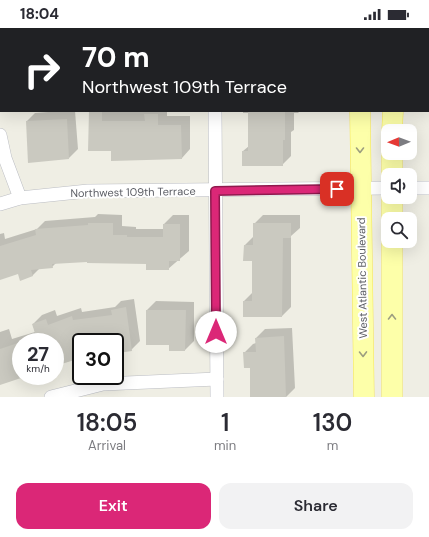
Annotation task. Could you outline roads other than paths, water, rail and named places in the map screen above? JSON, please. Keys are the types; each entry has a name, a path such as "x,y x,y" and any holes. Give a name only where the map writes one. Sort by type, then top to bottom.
{"main road":[{"name":"West Atlantic Boulevard","path":"360,112 364,397"},
{"path":"392,112 392,124"},
{"path":"392,248 392,397"}],"street":[{"path":"215,112 218,397"},
{"path":"0,135 5,158 20,198"},
{"name":"Northwest 109th Terrace","path":"0,204 20,198 88,191 381,188"},
{"path":"417,188 429,188"},
{"path":"51,397 103,384 217,379"}]}
